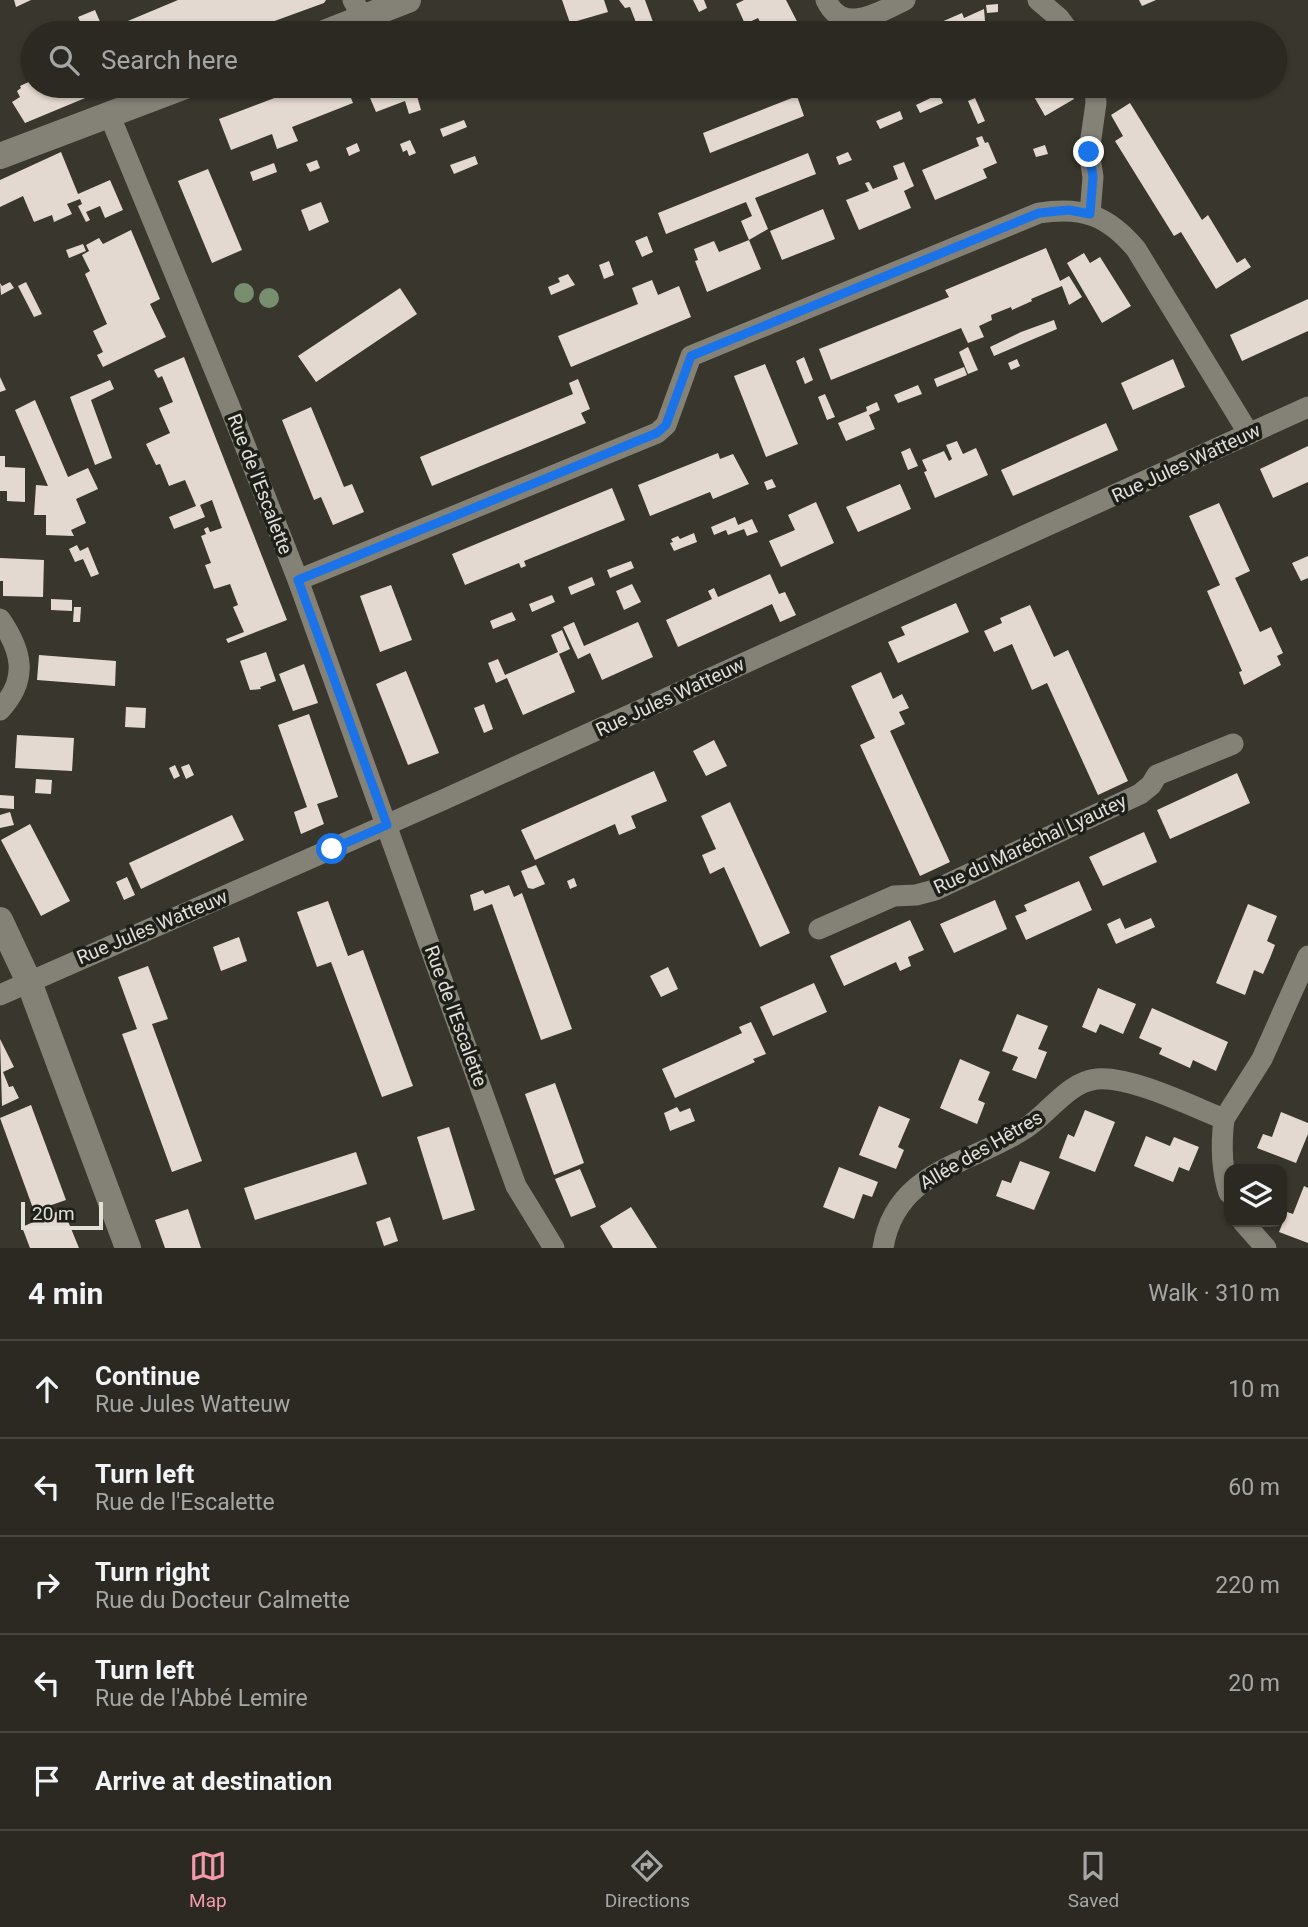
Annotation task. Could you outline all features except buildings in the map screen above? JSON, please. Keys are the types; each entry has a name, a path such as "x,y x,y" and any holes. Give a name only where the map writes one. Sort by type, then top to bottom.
{"street":[{"path":"341,21 358,9 408,0"},
{"path":"826,0 839,16 853,19 863,19 905,0"},
{"path":"1038,0 1061,21"},
{"path":"0,156 152,98"},
{"path":"1090,214 1093,177 1089,152 1096,98"},
{"name":"Rue de l'Escalette","path":"108,114 229,405 298,580 516,1186 554,1248"},
{"path":"298,580 657,433 666,425 691,356 1039,213 1069,210 1090,214 1109,222 1136,249 1249,434"},
{"name":"Rue Jules Watteuw","path":"0,995 387,825 1308,407"},
{"path":"0,619 14,639 20,667 11,696 0,710"},
{"name":"Rue du Maréchal Lyautey","path":"819,929 894,896 916,895 935,890 1140,794 1151,785 1157,775 1233,744"},
{"path":"0,920 29,982 128,1248"},
{"path":"1224,1172 1224,1119 1262,1059 1308,956"},
{"name":"Allée des Hêtres","path":"883,1248 888,1224 897,1209 925,1179 1023,1130 1077,1086 1094,1080 1112,1079 1133,1084 1224,1119"},
{"path":"1247,1227 1266,1248"}],"route":[{"path":"332,849 387,825 298,580 657,433 666,425 691,356 1039,213 1069,210 1090,214 1093,177 1089,152"}]}
